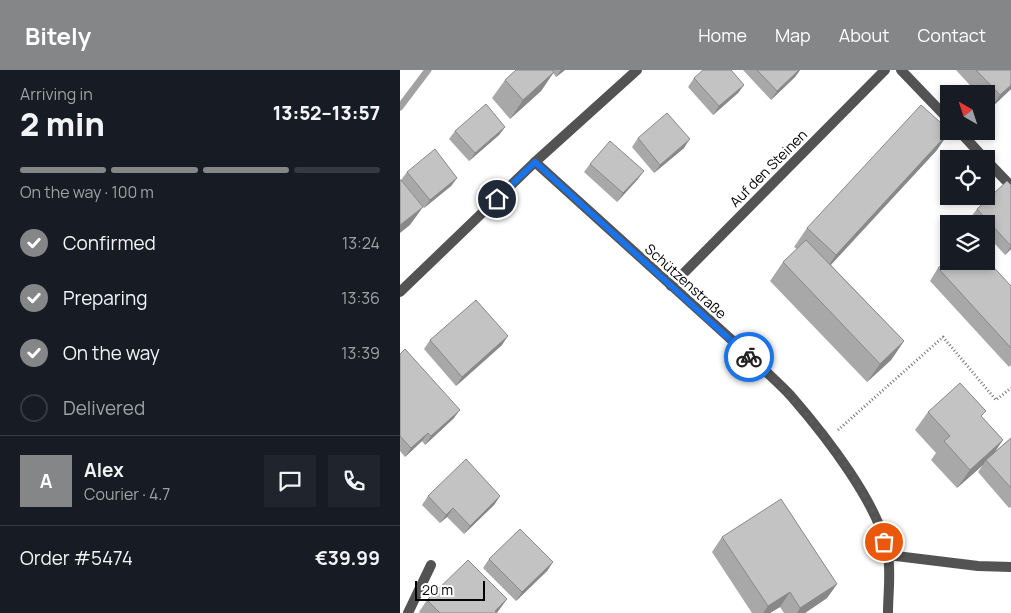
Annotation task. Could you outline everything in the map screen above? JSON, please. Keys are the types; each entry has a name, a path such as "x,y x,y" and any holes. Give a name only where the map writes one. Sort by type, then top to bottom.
{"street":[{"path":"400,292 535,162 638,70"},
{"name":"Auf den Steinen","path":"671,286 885,70"},
{"path":"902,70 940,110"},
{"path":"968,140 977,150"},
{"name":"Schützenstraße","path":"535,162 790,395 827,441 865,496 880,529 888,555 888,613"},
{"path":"995,169 1011,186"},
{"path":"888,555 978,566 1011,567"},
{"path":"408,613 431,564"}],"path":[{"path":"827,441 943,337 996,400 1011,388"}],"building":[{"path":"516,70 552,70 554,72 523,100 505,80"},
{"path":"703,70 731,70 744,85 719,106 694,78"},
{"path":"757,70 799,70 777,91"},
{"path":"976,70 1011,70 1011,85 1000,95 995,90 995,85 990,85"},
{"path":"486,104 505,127 475,153 455,131"},
{"path":"921,105 940,122 940,140 942,140 836,255 807,228"},
{"path":"667,113 690,139 660,165 638,138"},
{"path":"610,141 644,171 623,193 590,164"},
{"path":"435,149 457,178 430,200 407,172"},
{"path":"400,180 423,207 400,225"},
{"path":"1007,181 1011,185 1011,246 995,229 995,215 983,215 977,209 981,205 995,205 995,192"},
{"path":"806,240 904,341 880,364 783,262"},
{"path":"940,266 940,270 995,269 1011,286 1011,348 938,268"},
{"path":"476,300 508,336 462,377 430,340"},
{"path":"405,349 460,410 431,436 428,433 411,448 400,436 400,354"},
{"path":"960,383 986,411 981,416 1003,440 970,470 944,441 950,436 928,412"},
{"path":"1011,438 1011,488 986,460"},
{"path":"466,459 500,496 470,526 453,508 446,515 428,496"},
{"path":"781,499 837,584 800,608 790,592 768,606 722,537"},
{"path":"520,529 553,562 522,592 489,559"},
{"path":"468,560 507,599 495,611 497,613 440,613 427,600"}],"waterway":[{"path":"400,107 428,70"}],"way so far":[{"path":"749,357 790,395 827,441 865,496 884,542"}],"route":[{"path":"497,199 535,162 749,357"}]}
